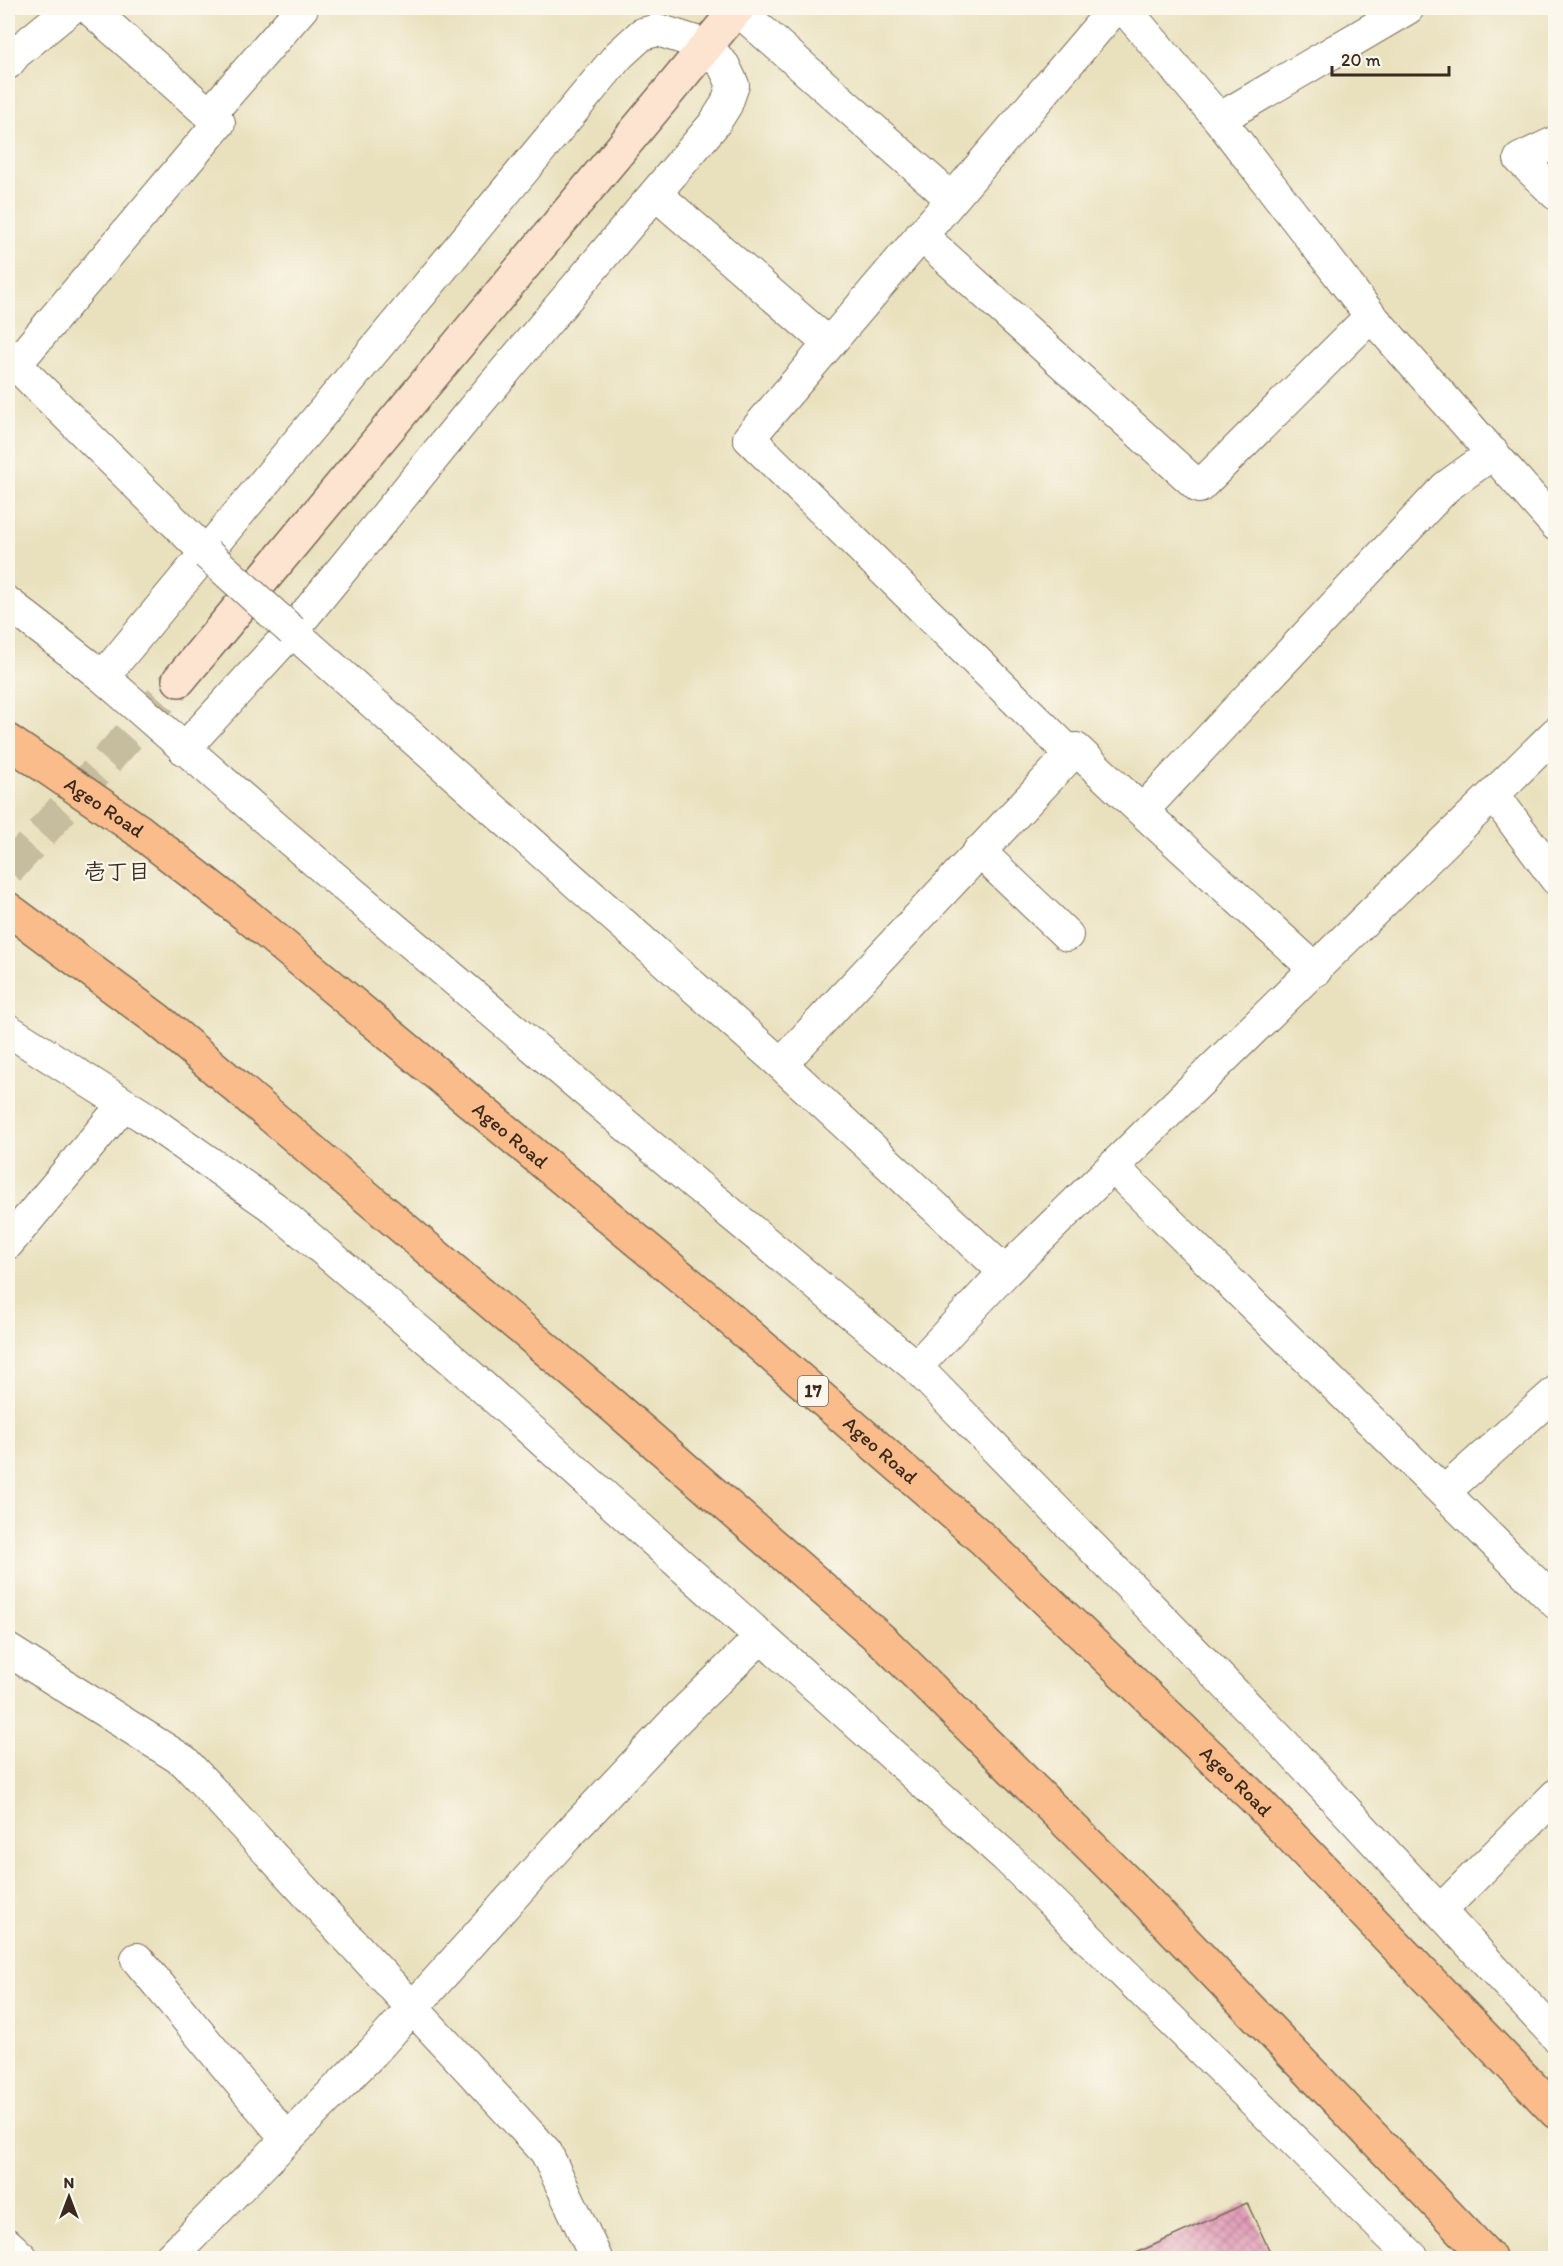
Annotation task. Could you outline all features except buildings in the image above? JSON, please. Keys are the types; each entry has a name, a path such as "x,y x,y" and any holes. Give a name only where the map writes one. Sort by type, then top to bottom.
{"highway":[{"name":"Ageo Road","path":"8,741 138,830 245,914 696,1289 984,1540 1254,1798 1556,2112"},
{"path":"8,909 167,1028 613,1406 884,1642 1145,1900 1489,2259"}],"street":[{"path":"8,63 16,52 71,8"},
{"path":"89,8 219,123 11,361 207,554 781,1064 1005,1272"},
{"path":"209,115 302,8"},
{"path":"179,680 738,8 952,199"},
{"path":"1071,754 748,438 1115,8"},
{"path":"1124,8 1219,119 1371,316 1556,525"},
{"path":"1219,119 1408,8"},
{"path":"103,677 619,55 642,34 658,30 705,45 724,66 733,85 726,105 714,124 657,195 468,415 292,631 184,749"},
{"path":"1556,142 1520,159 1556,194"},
{"path":"657,195 829,344"},
{"path":"921,235 1199,487 1371,316"},
{"path":"1142,811 1446,487 1492,453"},
{"path":"8,603 103,677 184,749 694,1184 915,1367 1284,1744 1556,2036"},
{"path":"915,1367 1005,1272 1114,1168 1556,733"},
{"path":"781,1064 1076,749 1316,970"},
{"path":"1494,795 1556,879"},
{"path":"980,851 1067,935"},
{"path":"8,1030 124,1104 273,1208 455,1362 1005,1856 1413,2259"},
{"path":"8,1243 124,1104"},
{"path":"1114,1168 1556,1603"},
{"path":"1444,1491 1556,1392"},
{"path":"181,2255 287,2139 414,2006 630,1769 761,1637"},
{"path":"8,1650 184,1761 414,2006 546,2152 596,2259"},
{"path":"1440,1911 1556,1794"},
{"path":"137,1959 287,2139"},
{"path":"8,2245 22,2259"}],"tunnel":[{"path":"8,870 179,680"}],"district":[{"name":"壱丁目","path":"117,871"}]}
